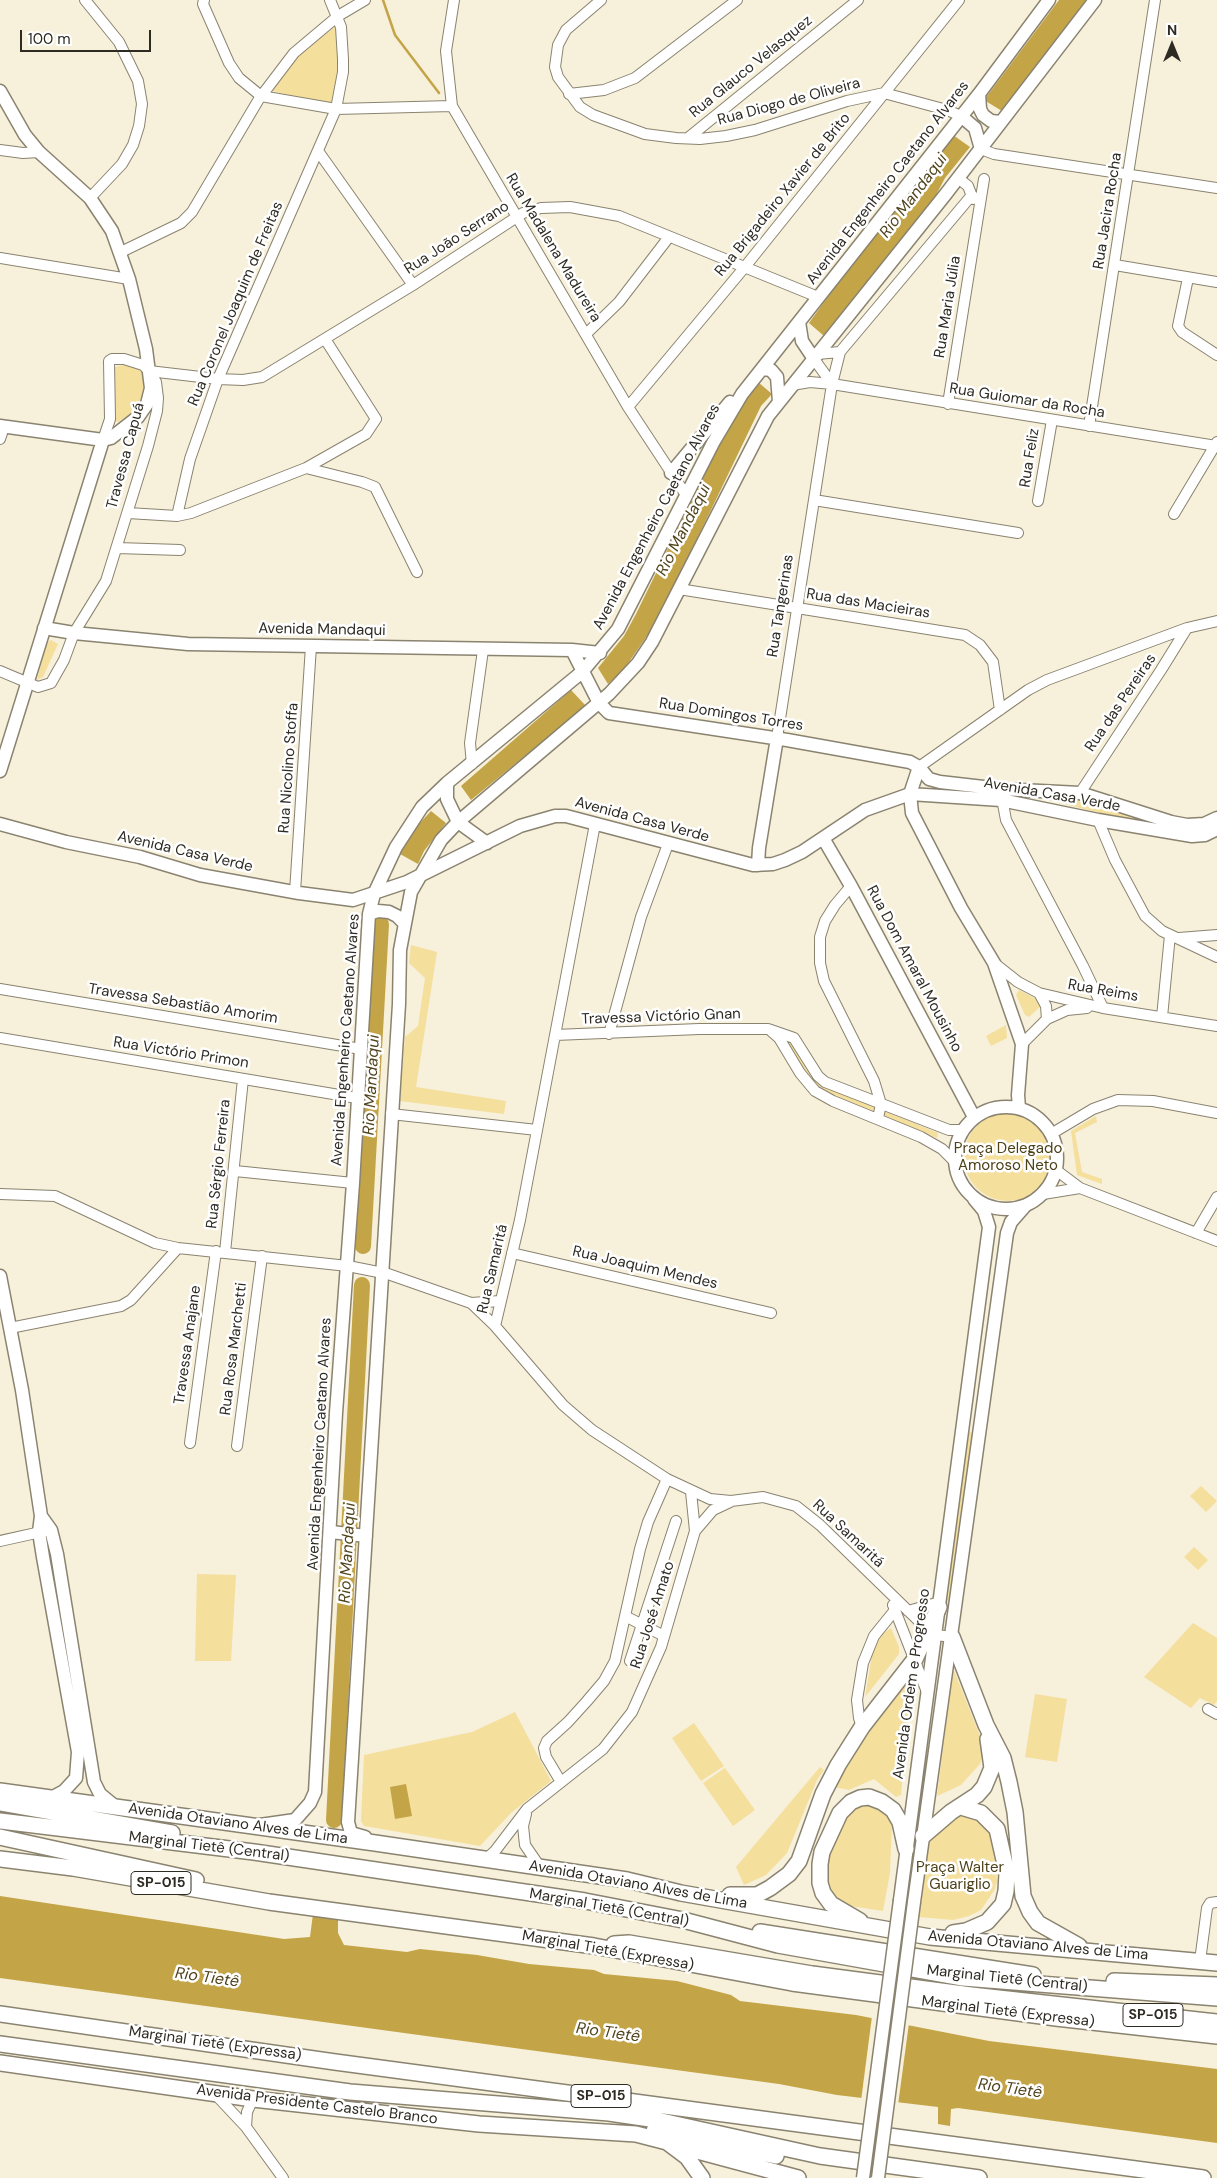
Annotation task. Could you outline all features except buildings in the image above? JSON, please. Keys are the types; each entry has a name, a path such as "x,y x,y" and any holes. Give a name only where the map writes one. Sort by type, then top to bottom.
{"highway":[{"path":"681,1893 756,1894 778,1883 789,1874 804,1849 824,1794 862,1727 915,1659 932,1633 939,1604"},
{"path":"952,1637 986,1725 1002,1758 1009,1782 1015,1812 1020,1883 1030,1912 1038,1923 1052,1933 1095,1950"},
{"path":"923,1836 935,1824 977,1795 989,1777 992,1768 986,1725"},
{"path":"2,1794 254,1852"},
{"name":"Avenida Otaviano Alves de Lima","path":"2,1794 51,1798 255,1826 627,1880 681,1893 930,1936 1095,1950 1217,1963"},
{"path":"870,1927 831,1904 823,1893 820,1864 840,1813 852,1802 860,1798 869,1797 882,1802 893,1810 900,1822 906,1849"},
{"path":"930,1936 966,1932 982,1926 1003,1904 1006,1873 997,1829 981,1813 961,1807"},
{"name":"Marginal Tietê (Central)","path":"0,1821 254,1852 585,1902 683,1920 778,1945 963,1978 1217,1998"},
{"path":"0,1837 253,1892 269,1902"},
{"name":"Marginal Tietê (Expressa)","path":"0,1859 73,1868 269,1902 594,1946 792,1983 1046,2017 1217,2036"},
{"path":"683,1920 1035,1976 1217,1985"},
{"name":"SP-015","path":"594,1946 629,1943 812,1974 1088,2009 1217,2022"},
{"path":"1088,2009 1098,2002 1132,2000 1217,2008"},
{"name":"Marginal Tietê (Expressa)","path":"0,2014 336,2062 595,2095 1094,2165 1203,2178"},
{"path":"0,2044 350,2092 609,2113 657,2120 820,2156 979,2178"},
{"name":"Avenida Presidente Castelo Branco","path":"0,2063 253,2099 479,2124 636,2134"},
{"path":"350,2092 379,2086 578,2102 595,2095"},
{"path":"636,2134 651,2130 801,2160 820,2156"},
{"path":"636,2134 798,2178"},
{"path":"667,2142 687,2157 702,2178"}],"main road":[{"name":"Avenida Engenheiro Caetano Alvares","path":"255,1826 295,1820 310,1804 315,1792 331,1532 336,1413 354,1183 357,1098 369,914 374,894 396,847 422,807 447,783 582,672 618,630 686,495 742,394 979,94 1049,0"},
{"path":"375,1843 366,1837 351,1833 348,1822 400,950 411,892 441,840 458,822 621,683 652,642 751,445 768,416 1042,72 1095,0"},
{"path":"0,91 25,135 39,152 90,198 112,231 129,279 149,370"},
{"path":"979,94 980,109 984,115 991,120 1001,122"},
{"path":"960,116 975,128 980,149"},
{"path":"799,322 802,341 815,356"},
{"path":"762,369 771,370 777,377 779,402"},
{"name":"Travessa Capuá","path":"103,440 111,438 143,411 151,388 149,370"},
{"path":"671,473 730,402 742,394"},
{"path":"0,771 103,440 1,431"},
{"name":"Avenida Mandaqui","path":"44,628 74,633 188,644 572,650 600,653"},
{"path":"572,650 599,703"},
{"name":"Rua Domingos Torres","path":"599,703 609,713 776,738 910,762 919,768"},
{"name":"Rua Tangerinas","path":"758,865 758,848 776,738"},
{"name":"Avenida Casa Verde","path":"919,768 929,779 1001,794 1098,820 1192,836 1205,835 1217,829"},
{"name":"Rua Reims","path":"919,768 909,802 917,825 994,962 1022,1044"},
{"path":"447,783 447,799 458,822 486,843"},
{"name":"Avenida Casa Verde","path":"0,824 66,842 140,857 200,875 353,900 374,894 419,876 520,826 554,816 566,816 726,860 758,865 784,860 823,838 865,810 910,794 1080,793 1179,823 1204,824 1217,818"},
{"name":"Rua Dom Amaral Mousinho","path":"823,838 852,886 974,1117"},
{"path":"369,914 378,911 389,912 397,916 404,923"},
{"path":"1019,1108 1018,1095 1022,1044"},
{"path":"1000,1107 1019,1108 1038,1118 1051,1134 1057,1152 1056,1170 1043,1194 1026,1206 999,1209 974,1199 960,1182 954,1161 955,1150 963,1130 974,1117 1000,1107"},
{"name":"Avenida Ordem e Progresso","path":"939,1604 989,1227 984,1211 974,1199"},
{"name":"Avenida Ordem e Progresso","path":"878,2178 938,1723 952,1637 1007,1234 1011,1222 1026,1206"},
{"path":"0,1276 42,1516 75,1654 94,1782 100,1794 117,1808"},
{"path":"45,1531 66,1692 78,1752 76,1778 64,1791 51,1798"},
{"path":"331,1532 366,1536"},
{"name":"Avenida Ordem e Progresso","path":"863,2178 928,1695 932,1633"},
{"path":"64,1674 75,1654"},
{"path":"66,1692 78,1674"},
{"path":"66,1692 73,1692 78,1696 81,1703"},
{"path":"76,1778 86,1785 94,1782"}],"street":[{"path":"85,0 119,42 138,81 142,104 139,126 133,145 122,164 90,198"},
{"path":"330,0 338,16"},
{"path":"121,252 181,223 192,212 261,96 294,53 338,16 365,0"},
{"name":"Rua Madalena Madureira","path":"454,0 446,51 452,106 628,407 686,495"},
{"name":"Rua Diogo de Oliveira","path":"601,0 566,30 558,45 555,67 558,77 580,107 593,116 645,134 688,138 726,136 754,130 847,101 884,94 947,110 960,116"},
{"path":"569,94 604,90 635,78 737,0"},
{"name":"Rua Glauco Velasquez","path":"688,138 858,0"},
{"name":"Rua Brigadeiro Xavier de Brito","path":"628,407 744,268 959,0"},
{"name":"Rua Jacira Rocha","path":"1089,426 1116,265 1155,0"},
{"path":"202,1 229,63 239,78 261,96 336,109 452,106"},
{"name":"Rua Coronel Joaquim de Freitas","path":"177,516 190,459 218,379 336,109 343,72 338,16"},
{"path":"980,149 994,154 1217,188"},
{"path":"0,150 23,153 39,152"},
{"path":"318,151 413,285"},
{"name":"Rua Maria Júlia","path":"958,178 968,186 977,214"},
{"name":"Rua Maria Júlia","path":"948,404 984,179"},
{"name":"Rua Tangerinas","path":"776,738 832,384 840,352 972,195"},
{"name":"Rua João Serrano","path":"103,440 110,419 110,360 124,359 136,362 149,370 218,379 243,380 262,377 413,285 517,217 528,211 541,208 566,206 590,209 619,216 818,297"},
{"path":"586,334 619,302 669,237"},
{"path":"0,258 129,279"},
{"path":"1116,265 1217,282"},
{"path":"1188,278 1178,326 1182,332 1217,355"},
{"path":"128,513 177,516 191,513 306,468 366,434 376,419 325,339"},
{"path":"832,384 815,356 840,352"},
{"name":"Travessa Capuá","path":"27,684 38,687 51,683 60,668 74,633 98,598 128,513 157,410 158,391 149,370"},
{"name":"Rua Guiomar da Rocha","path":"792,385 810,382 832,384 948,404 1216,444"},
{"name":"Rua Feliz","path":"1038,501 1052,420"},
{"path":"1174,514 1216,444"},
{"path":"306,468 375,487 417,572"},
{"path":"814,500 1018,533"},
{"path":"117,548 180,550"},
{"name":"Rua das Macieiras","path":"679,589 966,635 980,645 993,662 1000,710"},
{"path":"919,768 1000,710 1046,680 1187,628 1217,622"},
{"name":"Rua das Pereiras","path":"1080,793 1162,670 1187,628"},
{"name":"Rua Nicolino Stoffa","path":"295,892 311,646"},
{"path":"472,764 470,743 483,650"},
{"path":"0,671 27,684"},
{"path":"1001,794 1006,820 1083,966 1100,1007 1067,1010 1047,1019 1022,1044"},
{"path":"1098,820 1115,860 1140,908 1152,923 1217,957"},
{"name":"Rua Samaritá","path":"595,824 537,1130 495,1326 563,1405 592,1430 667,1479 691,1492 710,1499 731,1501 763,1497 796,1506 813,1519 932,1633"},
{"path":"609,1034 641,917 668,844"},
{"path":"852,886 835,905 825,922 820,938 820,963 824,981 874,1081 881,1104 878,1118"},
{"path":"1174,936 1217,935"},
{"path":"1162,1017 1174,936"},
{"name":"Rua Reims","path":"994,962 1018,982 1039,994 1100,1007 1217,1026"},
{"name":"Travessa Sebastião Amorim","path":"0,989 361,1049"},
{"path":"1039,994 1046,1006 1047,1019"},
{"name":"Travessa Victório Gnan","path":"555,1035 699,1029 768,1029 794,1038 818,1076 825,1082 949,1130 963,1130"},
{"path":"768,1029 779,1038 800,1073 815,1091 833,1101 921,1137 942,1149 954,1161"},
{"name":"Rua Victório Primon","path":"0,1038 357,1098"},
{"name":"Rua Sérgio Ferreira","path":"220,1251 235,1171 243,1079"},
{"path":"1051,1134 1094,1109 1118,1100 1153,1100 1217,1113"},
{"path":"391,1114 537,1130"},
{"path":"1056,1170 1080,1188 1217,1241"},
{"path":"235,1171 354,1183"},
{"path":"1043,1194 1080,1188"},
{"path":"0,1194 55,1196 155,1243 178,1248 348,1266 382,1273 471,1303 500,1301"},
{"path":"1196,1233 1217,1197"},
{"path":"10,1328 121,1306 130,1300 178,1248"},
{"name":"Travessa Anajane","path":"190,1443 220,1251"},
{"name":"Rua Joaquim Mendes","path":"512,1253 771,1313"},
{"name":"Rua Rosa Marchetti","path":"237,1446 262,1256"},
{"path":"471,1303 495,1326"},
{"path":"561,1782 546,1757 547,1741 568,1722 604,1681 615,1661 640,1549 648,1522 667,1479"},
{"name":"Rua José Amato","path":"485,1860 495,1851 527,1809 603,1749 632,1712 650,1674 664,1636 695,1531 691,1492"},
{"name":"Rua José Amato","path":"695,1531 713,1510 731,1501"},
{"path":"630,1661 644,1626 676,1522"},
{"path":"0,1541 45,1531"},
{"name":"Rua Samaritá","path":"887,1590 928,1695"},
{"path":"908,1611 939,1604"},
{"path":"862,1727 858,1710 860,1679 868,1646 895,1610"},
{"path":"625,1616 664,1636"},
{"path":"881,1627 900,1623"},
{"path":"932,1633 952,1637"},
{"path":"527,1809 523,1826 525,1845 540,1867"},
{"path":"1200,1961 1207,1908 1210,1903 1217,1902"},
{"path":"214,2093 246,2127 283,2178"},
{"path":"246,2127 247,2112 253,2099"}],"green space":[{"path":"339,24 338,72 334,106 272,91 298,55"},
{"path":"124,365 140,366 149,384 138,411 118,422 112,420 113,375 115,367"},
{"path":"51,640 58,644 43,677 37,680 44,652 48,642"},
{"path":"1067,795 1129,814 1140,820 1137,822 1040,798"},
{"path":"411,945 437,952 416,1087 506,1101 504,1114 400,1101 405,1037 418,1026 425,978 409,963"},
{"path":"1019,990 1040,1001 1041,1006 1029,1017 1025,1015 1016,995"},
{"path":"1006,1025 1007,1038 991,1046 986,1036"},
{"path":"781,1037 787,1037 821,1085 938,1133 937,1138 818,1088"},
{"name":"Praça Delegado Amoroso Neto","path":"1008,1113 1025,1116 1033,1120 1045,1132 1049,1140 1052,1157 1049,1174 1045,1182 1033,1194 1025,1198 1008,1201 991,1198 983,1194 971,1182 967,1174 964,1157 967,1140 971,1132 983,1120 991,1116"},
{"path":"1096,1116 1097,1122 1075,1133 1082,1172 1102,1179 1102,1184 1077,1175 1071,1131"},
{"path":"969,1432 973,1433 950,1603 946,1603"},
{"path":"1201,1486 1217,1501 1206,1512 1190,1496"},
{"path":"1194,1547 1208,1560 1198,1570 1184,1557"},
{"path":"197,1574 236,1575 231,1661 195,1661"},
{"path":"1193,1623 1217,1638 1217,1701 1214,1705 1200,1698 1191,1708 1144,1677"},
{"path":"891,1628 899,1647 899,1654 865,1697 873,1649 882,1634"},
{"path":"953,1668 982,1741 982,1758 980,1764 961,1785 937,1796"},
{"path":"905,1685 910,1697 901,1795 896,1797 874,1779 849,1790 834,1787 869,1731"},
{"path":"1035,1694 1067,1699 1057,1762 1025,1757"},
{"path":"515,1712 551,1781 511,1813 480,1846 364,1826 361,1821 364,1755 472,1732"},
{"path":"694,1723 724,1766 701,1781 672,1738"},
{"path":"820,1767 824,1770 817,1780 787,1853 766,1875 744,1885 736,1867"},
{"path":"725,1768 755,1810 733,1826 703,1783"},
{"name":"Praça Walter Guariglio","path":"860,1800 887,1811 892,1822 890,1873 883,1911 850,1906 836,1897 828,1886 825,1861 840,1816"},
{"name":"Praça Walter Guariglio","path":"975,1812 992,1830 997,1881 995,1889 981,1910 969,1916 953,1920 919,1917 928,1850 933,1832 951,1814"}],"water":[{"path":"1059,0 1087,0 1002,111 984,100"},
{"path":"953,135 970,147 945,178 934,199 824,336 809,323 847,270"},
{"path":"758,382 772,394 761,406 658,620 622,672 608,684 598,668 624,636 720,442 738,410"},
{"path":"571,690 586,706 471,800 461,786"},
{"path":"431,811 446,823 424,851 418,864 400,854 417,826"},
{"path":"406,1784 412,1816 395,1819 390,1787"},
{"name":"Rio Tietê","path":"0,1896 284,1939 310,1937 313,1914 338,1917 338,1933 344,1945 407,1952 420,1949 477,1955 529,1964 594,1970 604,1974 677,1981 731,1995 740,2001 856,2015 989,2041 1217,2069 1217,2143 958,2108 951,2109 950,2126 938,2124 938,2107 837,2095 779,2084 0,1978"}],"pier":[{"path":"872,2016 909,2023 898,2105 861,2101"}],"waterway":[{"path":"383,0 395,35 439,93"},
{"name":"Rio Mandaqui","path":"363,1246 381,924"},
{"name":"Rio Mandaqui","path":"334,1820 362,1285"}]}
